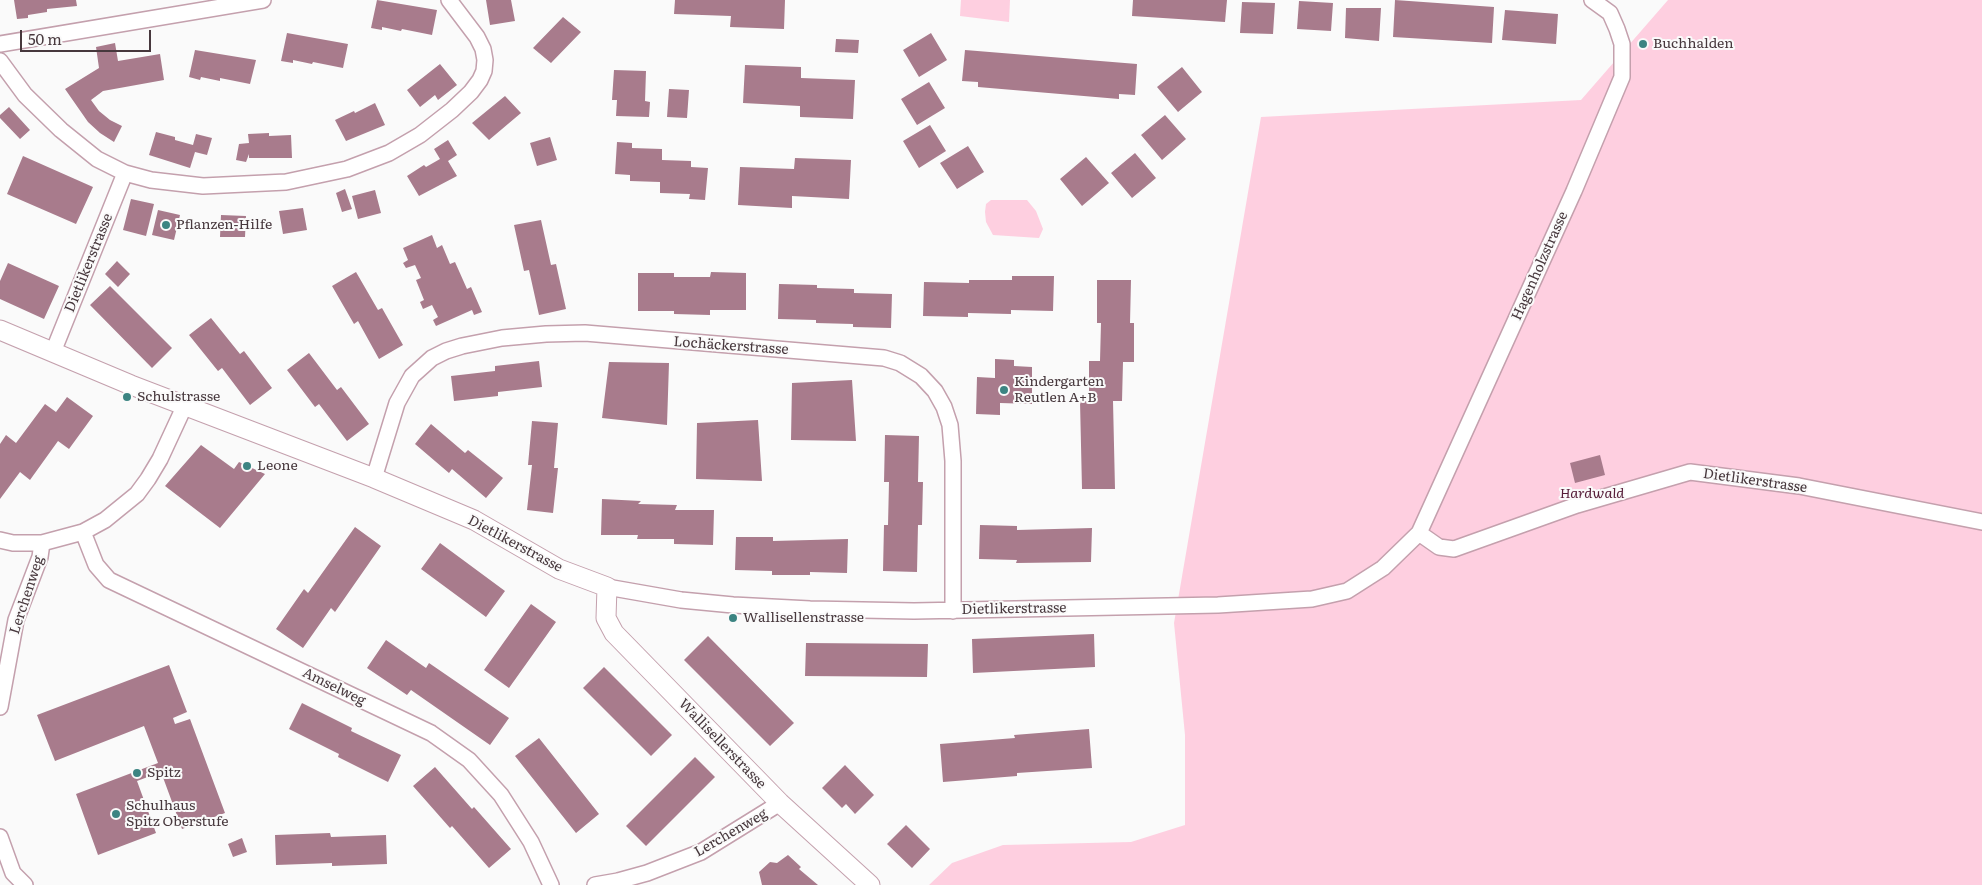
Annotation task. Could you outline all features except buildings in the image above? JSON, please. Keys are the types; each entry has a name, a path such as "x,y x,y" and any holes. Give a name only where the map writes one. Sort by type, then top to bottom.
{"street":[{"path":"0,44 263,0"},
{"path":"0,61 25,95 61,130 97,159 124,173 151,180 203,186 286,182 348,169 389,152 420,135 452,110 471,92 480,80 485,60 483,49 477,37 449,0"},
{"name":"Hagenholzstrasse","path":"1419,533 1574,191 1622,77 1622,44 1617,29 1610,13 1592,0"},
{"name":"Dietlikerstrasse","path":"53,352 124,173"},
{"name":"Dietlikerstrasse","path":"0,330 186,406 374,478 474,520 559,569 607,587 681,600 810,609 953,611 1218,604 1312,598 1347,591 1383,568 1419,533 1439,547 1454,549 1577,505 1690,472 1799,486 1982,522"},
{"name":"Lochäckerstrasse","path":"374,478 397,403 408,382 432,358 462,346 502,338 585,333 884,358 900,363 921,376 935,391 944,407 950,425 953,461 953,611"},
{"path":"0,540 13,543 42,543 82,532 105,520 137,494 160,459 186,406"},
{"name":"Amselweg","path":"82,532 96,565 109,580 431,734 469,760 501,795 531,842 551,885"},
{"name":"Lerchenweg","path":"0,707 16,620 40,557 42,543"},
{"name":"Wallisellerstrasse","path":"607,587 606,618 614,633 780,803 870,885"},
{"name":"Lerchenweg","path":"595,885 647,873 701,852 780,803"},
{"path":"0,838 13,873 25,885"}],"green space":[{"path":"961,0 1010,0 1009,22 960,16"},
{"name":"Hardwald","path":"1668,0 1982,0 1982,885 929,885 952,863 1003,845 1131,842 1185,825 1185,735 1174,623 1261,117 1581,100"},
{"path":"991,200 1027,200 1036,211 1043,229 1039,238 993,235 986,222 985,212 986,204"}],"place":[{"name":"Buchhalden","path":"1643,44"},
{"name":"Pflanzen-Hilfe","path":"166,225"},
{"name":"Kindergarten Reutlen A+B","path":"1004,390"},
{"name":"Schulstrasse","path":"127,397"},
{"name":"Leone","path":"247,466"},
{"name":"Wallisellenstrasse","path":"733,618"},
{"name":"Spitz","path":"137,773"},
{"name":"Schulhaus Spitz Oberstufe","path":"116,814"}]}
